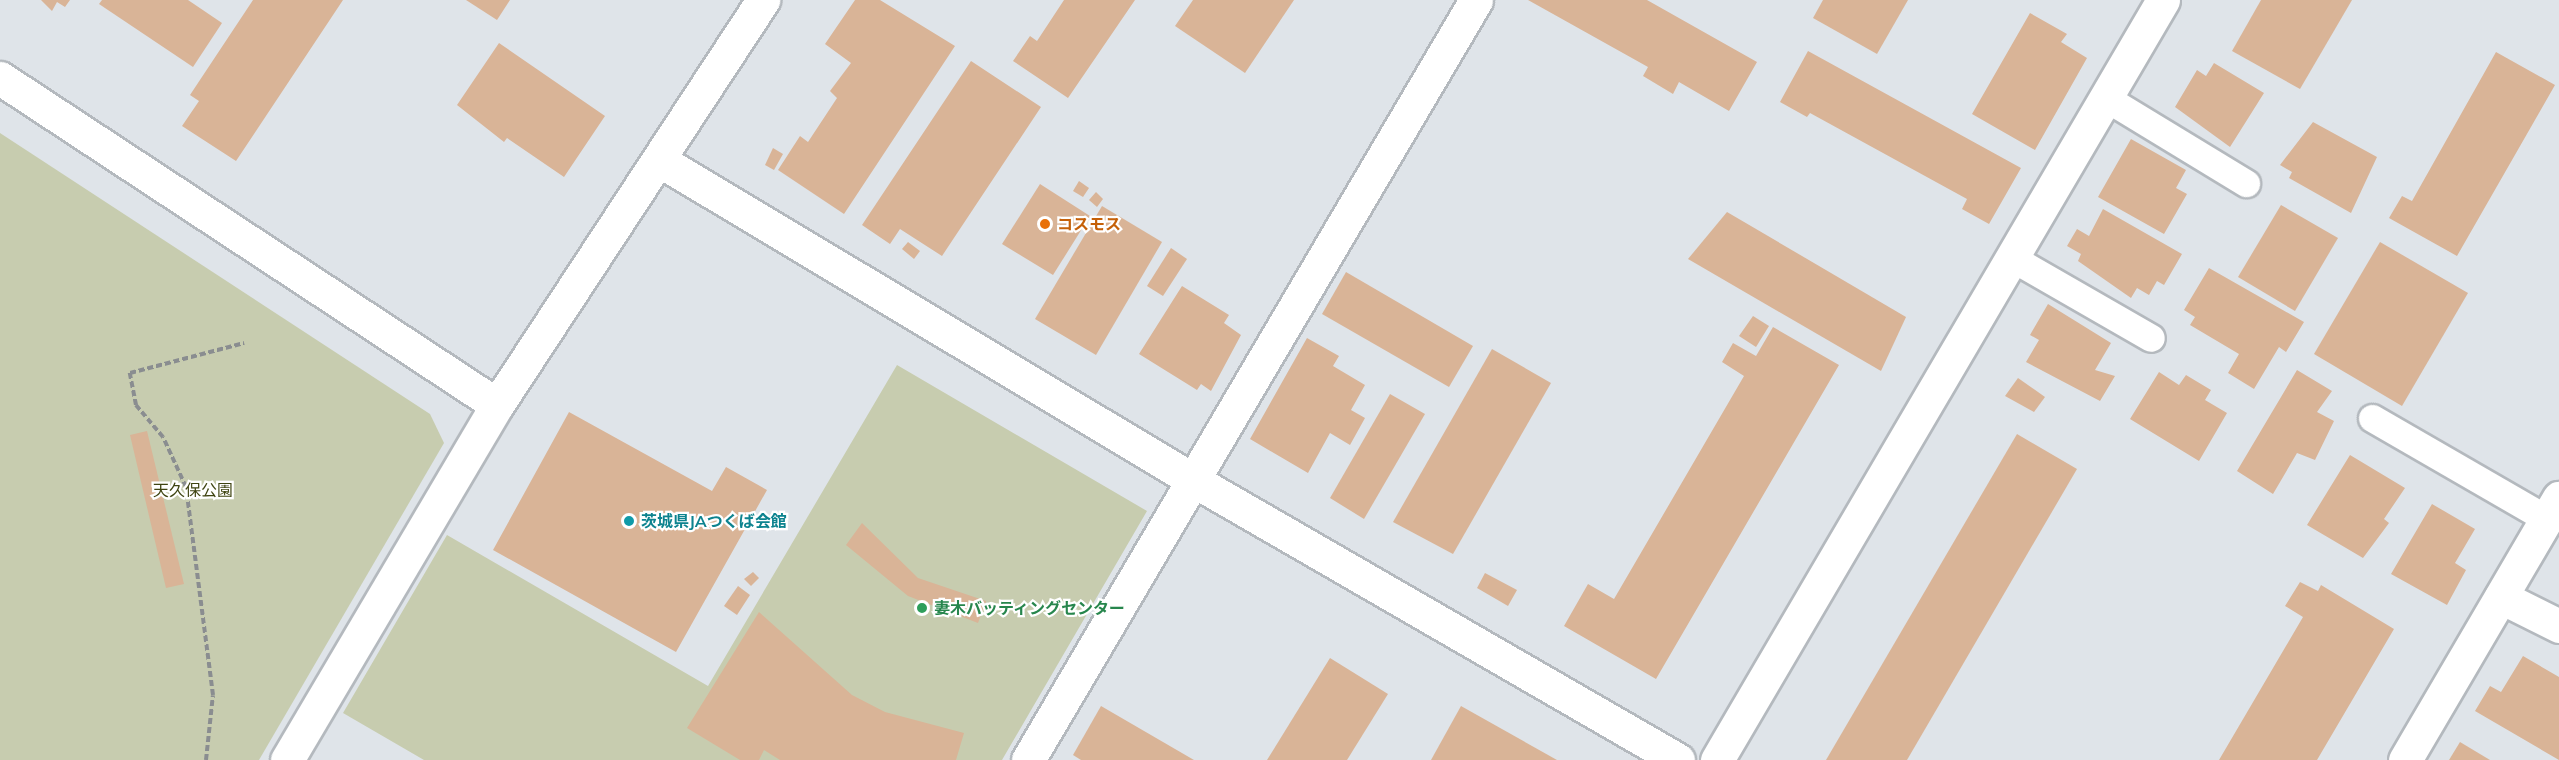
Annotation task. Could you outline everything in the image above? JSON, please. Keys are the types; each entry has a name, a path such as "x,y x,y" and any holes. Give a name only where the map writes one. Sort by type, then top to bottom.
{"street":[{"path":"287,760 497,405 763,0"},
{"path":"1028,760 1476,0"},
{"path":"1717,760 2163,0"},
{"path":"0,78 497,405"},
{"path":"659,160 1193,480 1678,760"},
{"path":"2406,760 2553,509"},
{"path":"2501,597 2559,626"}],"lane":[{"path":"2106,98 2246,183"},
{"path":"2012,258 2151,338"},
{"path":"2372,418 2553,509"}],"path":[{"path":"206,760 213,695 186,487 163,437 136,405 130,374 244,343"}],"green space":[{"name":"天久保公園","path":"0,133 430,414 444,443 259,760 0,760"},
{"name":"妻木バッティングセンター","path":"897,365 1147,511 1002,760 424,760 343,713 447,535 708,686"}],"building":[{"path":"41,0 70,0 65,7 57,2 52,11"},
{"path":"102,0 188,0 222,23 193,67 99,4"},
{"path":"253,0 343,0 236,161 182,126 199,101 190,95"},
{"path":"466,0 510,0 497,20"},
{"path":"855,0 880,0 955,46 844,214 778,170 800,136 808,142 837,98 830,91 851,63 825,44"},
{"path":"1064,0 1135,0 1068,98 1013,61 1030,36 1037,41"},
{"path":"1193,0 1294,0 1245,73 1175,26"},
{"path":"1528,0 1647,0 1757,62 1729,111 1679,82 1673,94 1643,76 1648,67"},
{"path":"1823,0 1908,0 1877,54 1813,18"},
{"path":"2261,0 2352,0 2300,89 2232,51"},
{"path":"2030,13 2067,34 2061,42 2087,58 2035,150 1972,114"},
{"path":"499,43 605,116 564,177 507,138 504,142 457,105"},
{"path":"1808,51 2021,168 1989,224 1962,209 1967,199 1810,113 1807,117 1780,102"},
{"path":"2496,52 2555,85 2457,256 2389,218 2402,196 2412,201"},
{"path":"971,61 1041,107 942,256 900,229 890,244 862,225"},
{"path":"2214,63 2264,93 2230,147 2175,107 2197,70 2206,76"},
{"path":"2313,122 2377,157 2351,213 2289,178 2292,172 2280,165"},
{"path":"2131,139 2186,170 2176,188 2187,194 2164,234 2098,197"},
{"path":"773,148 783,154 774,170 765,165"},
{"path":"1079,181 1089,188 1083,197 1073,191"},
{"path":"1040,184 1090,216 1053,275 1002,244"},
{"path":"1096,192 1103,199 1097,207 1089,200"},
{"path":"2281,205 2338,238 2295,311 2238,277"},
{"path":"1102,206 1162,242 1096,355 1035,319"},
{"path":"2103,209 2182,254 2164,285 2157,281 2149,295 2137,288 2131,298 2078,261 2081,254 2067,246 2077,229 2089,236"},
{"path":"1727,212 1906,317 1881,371 1688,259"},
{"path":"908,242 920,251 914,259 902,249"},
{"path":"2380,242 2468,293 2402,406 2314,354"},
{"path":"1171,248 1187,259 1163,296 1147,286"},
{"path":"2209,268 2304,322 2286,352 2279,347 2254,389 2228,373 2239,354 2190,325 2195,317 2184,310"},
{"path":"1346,272 1473,346 1449,387 1322,314"},
{"path":"1182,286 1229,315 1224,323 1241,335 1211,391 1201,384 1197,390 1139,354"},
{"path":"2048,304 2111,343 2095,370 2115,376 2100,401 2026,362 2039,340 2030,335"},
{"path":"1753,316 1769,326 1756,347 1739,336"},
{"path":"1773,327 1839,365 1656,679 1564,626 1588,584 1614,599 1744,376 1722,362 1733,343 1756,356"},
{"path":"1307,338 1339,356 1333,366 1365,385 1351,410 1365,418 1350,445 1330,433 1308,473 1250,439"},
{"path":"1492,349 1551,383 1453,554 1393,522"},
{"path":"2297,370 2332,391 2317,412 2334,421 2315,460 2297,453 2273,494 2237,471"},
{"path":"2159,372 2179,385 2186,375 2211,390 2205,400 2227,413 2199,461 2130,419"},
{"path":"2018,378 2045,397 2034,412 2005,396"},
{"path":"1390,394 1425,414 1364,519 1330,498"},
{"name":"茨城県JAつくば会館","path":"569,412 712,491 726,467 767,490 676,652 493,550"},
{"path":"147,431 184,584 166,588 130,435"},
{"path":"2017,434 2077,469 1907,760 1826,760"},
{"path":"2350,455 2405,488 2384,519 2389,523 2363,558 2307,525"},
{"path":"2432,504 2475,529 2455,563 2466,570 2447,605 2391,574"},
{"path":"862,523 918,578 986,601 978,623 908,596 846,545"},
{"path":"753,572 759,578 751,586 744,579"},
{"path":"1485,573 1517,590 1508,606 1477,588"},
{"path":"2300,582 2318,591 2321,585 2394,629 2317,760 2219,760 2303,617 2285,606"},
{"path":"738,586 750,595 737,615 724,606"},
{"path":"759,612 852,695 885,712 964,733 956,760 780,760 764,750 759,760 740,760 687,728"},
{"path":"2523,656 2559,677 2559,760 2475,711 2490,686 2501,692"},
{"path":"1330,658 1388,694 1347,760 1267,760"},
{"path":"1101,706 1194,760 1081,760 1073,755"},
{"path":"1461,706 1557,760 1431,760"},
{"path":"2460,742 2490,760 2449,760"}],"place":[{"name":"コスモス","path":"1045,224"},
{"name":"茨城県JAつくば会館","path":"629,521"},
{"name":"妻木バッティングセンター","path":"922,608"}]}
